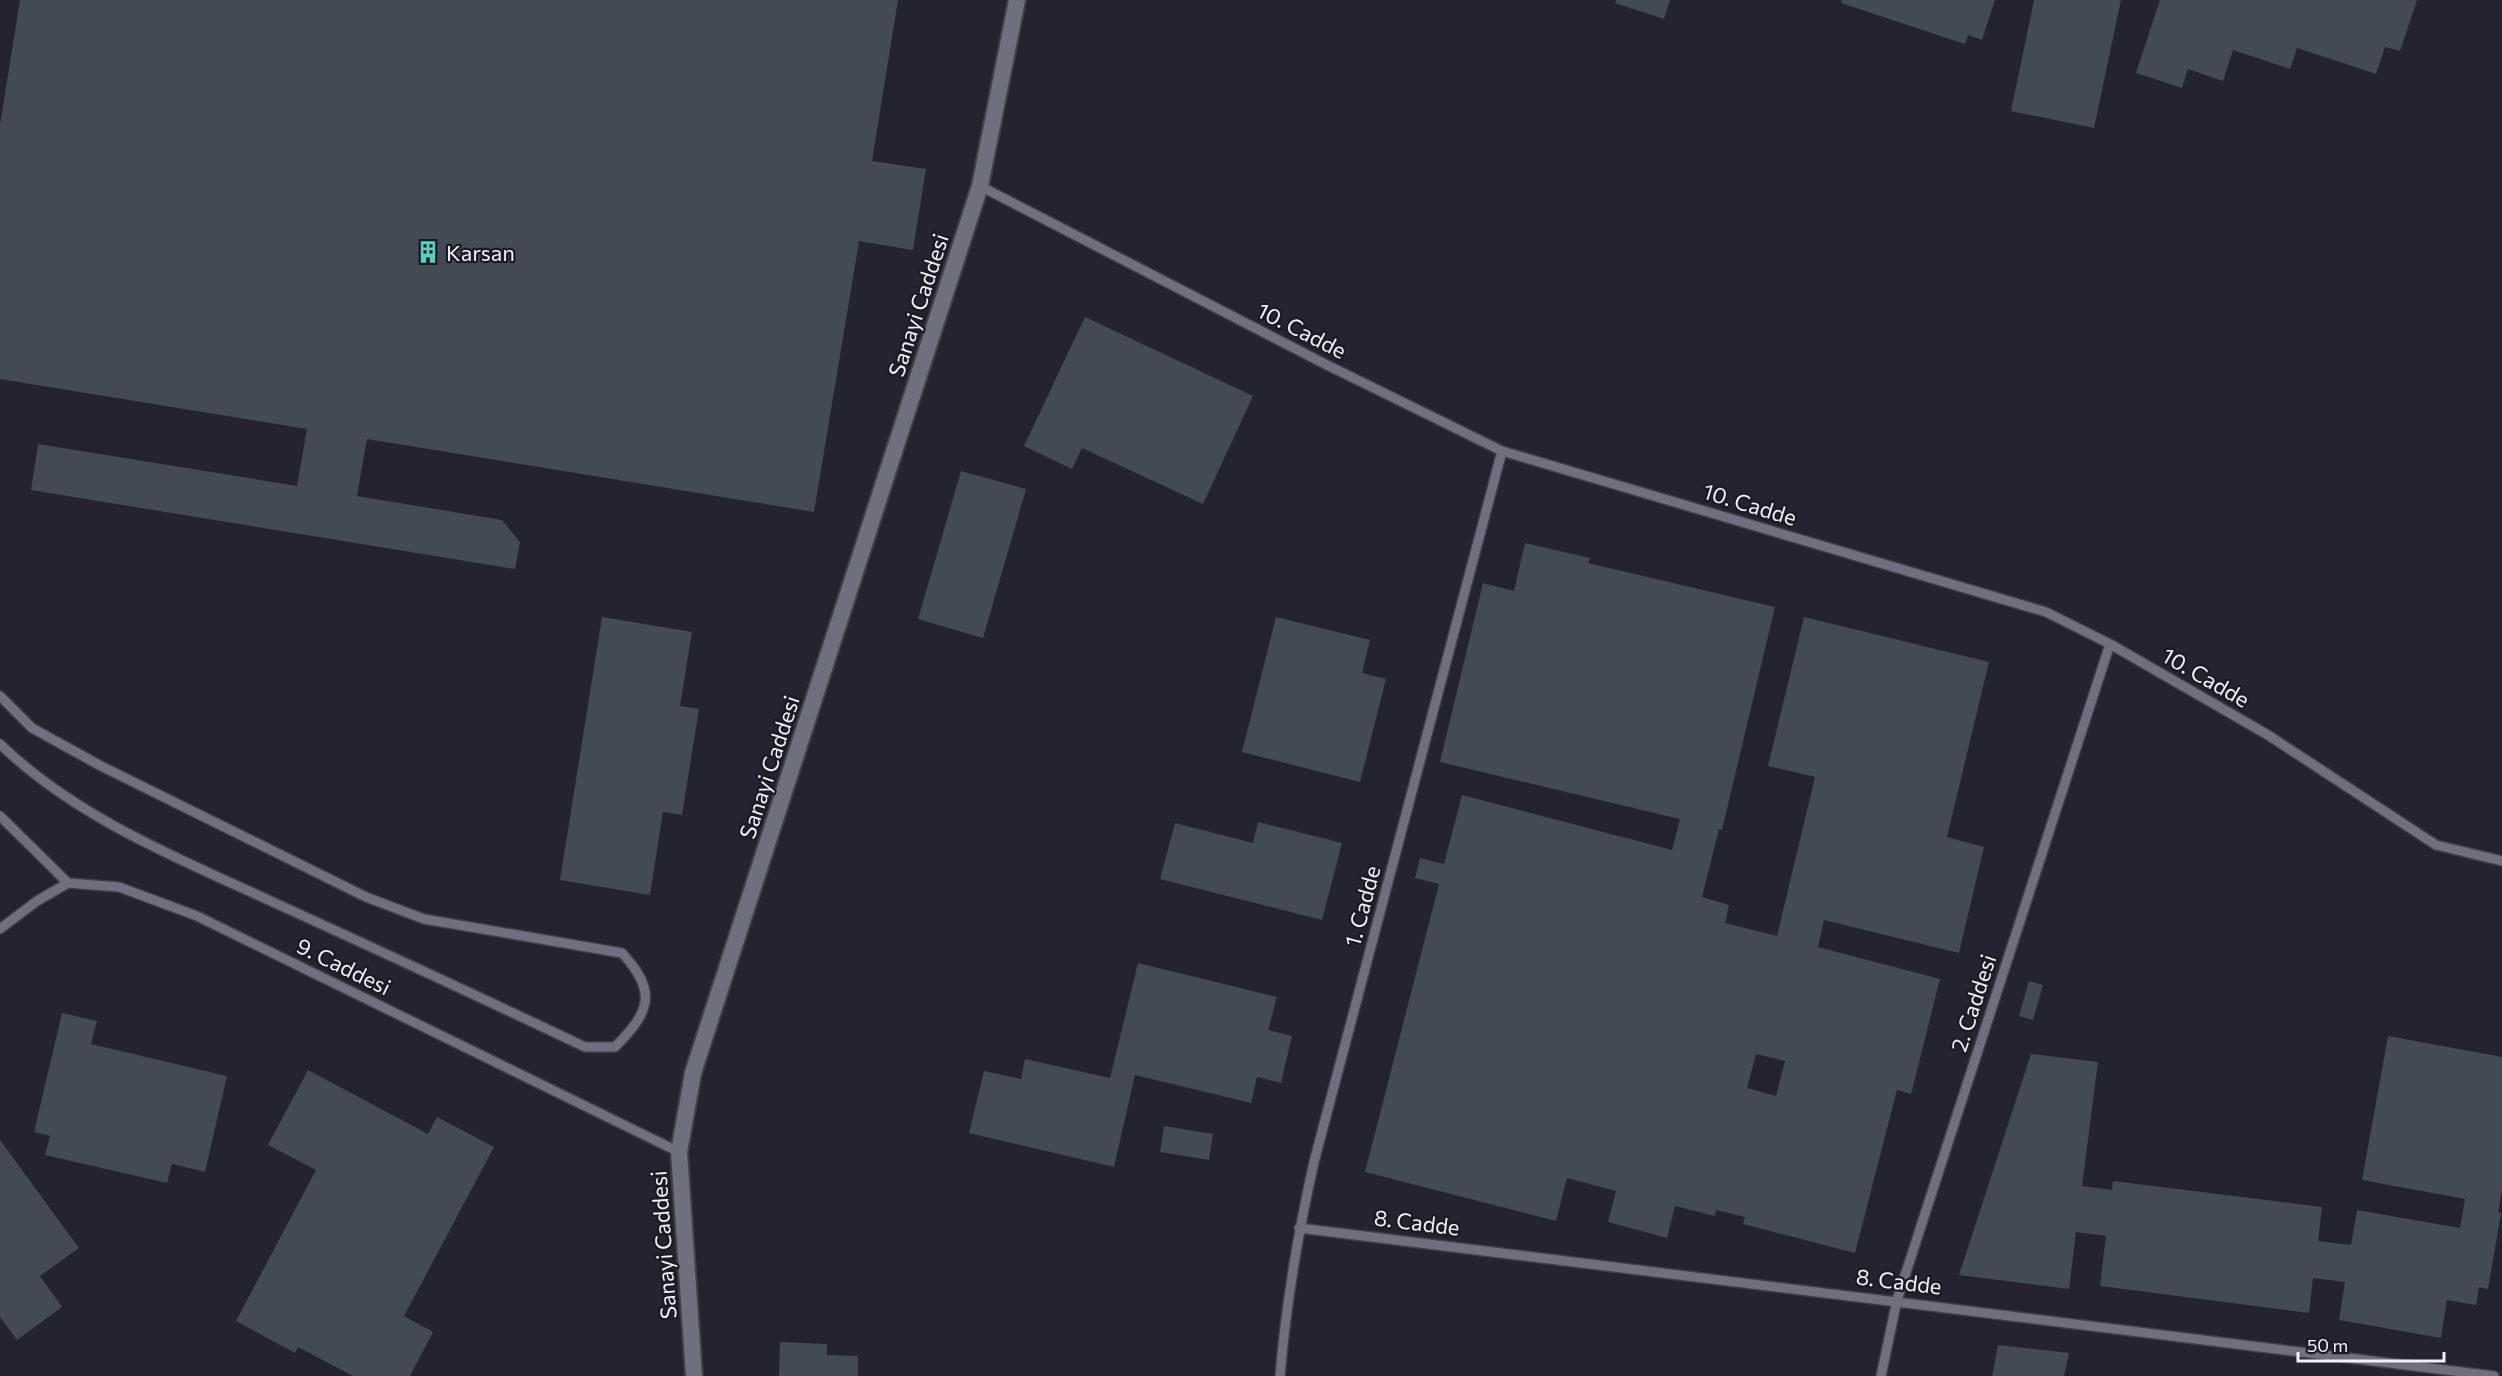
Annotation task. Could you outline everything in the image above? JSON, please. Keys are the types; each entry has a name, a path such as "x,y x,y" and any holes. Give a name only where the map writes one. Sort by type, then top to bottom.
{"street":[{"name":"Sanayi Caddesi","path":"694,1376 679,1152 693,1073 980,186 1017,0"}],"lane":[{"name":"10. Cadde","path":"980,186 1323,363 1502,451 2046,612 2110,644 2268,735 2436,845 2502,861"},
{"name":"1. Cadde","path":"1280,1376 1284,1327 1299,1228 1314,1162 1502,451"},
{"name":"2. Caddesi","path":"1881,1376 1897,1300 2110,644"},
{"path":"0,696 32,728 92,761 366,897 424,919 622,953 639,972 648,999 637,1025 615,1047 585,1047 179,859 63,796 22,766 0,744"},
{"path":"0,816 68,883 37,901 0,929"},
{"name":"9. Caddesi","path":"68,883 120,887 197,916 679,1152"},
{"name":"8. Cadde","path":"1299,1228 1897,1300 2494,1376"}],"building":[{"name":"Karsan","path":"20,0 898,0 872,161 926,169 913,250 859,241 814,512 367,439 357,496 502,520 520,542 515,569 31,490 38,444 297,486 307,429 0,379 0,125"},
{"path":"1616,0 1670,0 1664,19 1615,3"},
{"path":"1842,0 1995,0 1982,40 1968,35 1965,44 1841,3"},
{"path":"2034,0 2121,0 2094,128 2011,111"},
{"path":"2160,0 2417,0 2400,51 2385,47 2376,74 2297,48 2290,69 2233,50 2223,81 2188,69 2182,88 2136,73"},
{"path":"1085,317 1253,396 1203,504 1082,448 1072,469 1024,446"},
{"path":"961,471 1026,489 983,638 918,619"},
{"path":"1525,543 1590,558 1588,563 1775,607 1722,830 1719,829 1702,897 1729,905 1725,923 1777,936 1815,777 1768,766 1804,617 1989,662 1947,837 1984,847 1959,953 1824,920 1818,947 1940,979 1911,1094 1897,1090 1855,1253 1743,1224 1745,1217 1716,1210 1715,1216 1675,1206 1667,1238 1608,1222 1616,1191 1567,1178 1556,1221 1365,1172 1439,884 1415,878 1420,858 1444,864 1462,795 1672,850 1680,819 1440,762 1483,583 1514,591","holes":["1756,1054 1785,1061 1776,1096 1747,1088"]},
{"path":"602,617 692,632 680,706 699,709 682,815 663,812 650,895 560,880"},
{"path":"1276,617 1370,640 1362,673 1386,679 1360,782 1242,752"},
{"path":"1258,822 1342,843 1322,920 1160,879 1175,823 1253,843"},
{"path":"1138,963 1277,997 1268,1030 1292,1036 1281,1083 1257,1077 1251,1103 1135,1075 1114,1167 969,1133 984,1071 1021,1079 1025,1059 1110,1078"},
{"path":"2029,981 2043,985 2033,1020 2019,1016"},
{"path":"62,1013 97,1021 91,1044 227,1076 205,1172 172,1164 167,1183 45,1155 50,1136 34,1132"},
{"path":"2388,1036 2502,1057 2502,1189 2498,1212 2501,1213 2488,1289 2479,1287 2476,1305 2447,1300 2441,1338 2339,1320 2345,1282 2313,1278 2309,1313 2100,1286 2106,1236 2076,1232 2069,1289 1959,1275 2031,1054 2098,1062 2082,1186 2112,1190 2113,1181 2322,1207 2318,1241 2351,1245 2357,1210 2460,1228 2465,1199 2362,1180"},
{"path":"308,1070 428,1134 437,1117 494,1147 404,1316 433,1332 410,1376 353,1376 298,1347 295,1353 236,1321 316,1170 268,1145"},
{"path":"1164,1126 1213,1134 1209,1160 1160,1152"},
{"path":"0,1140 79,1248 40,1276 62,1307 17,1340 0,1317"},
{"path":"780,1342 827,1344 827,1355 858,1356 858,1376 779,1376"},
{"path":"1998,1345 2069,1353 2064,1376 1992,1376"}],"place":[{"name":"Karsan","path":"428,252"}]}
